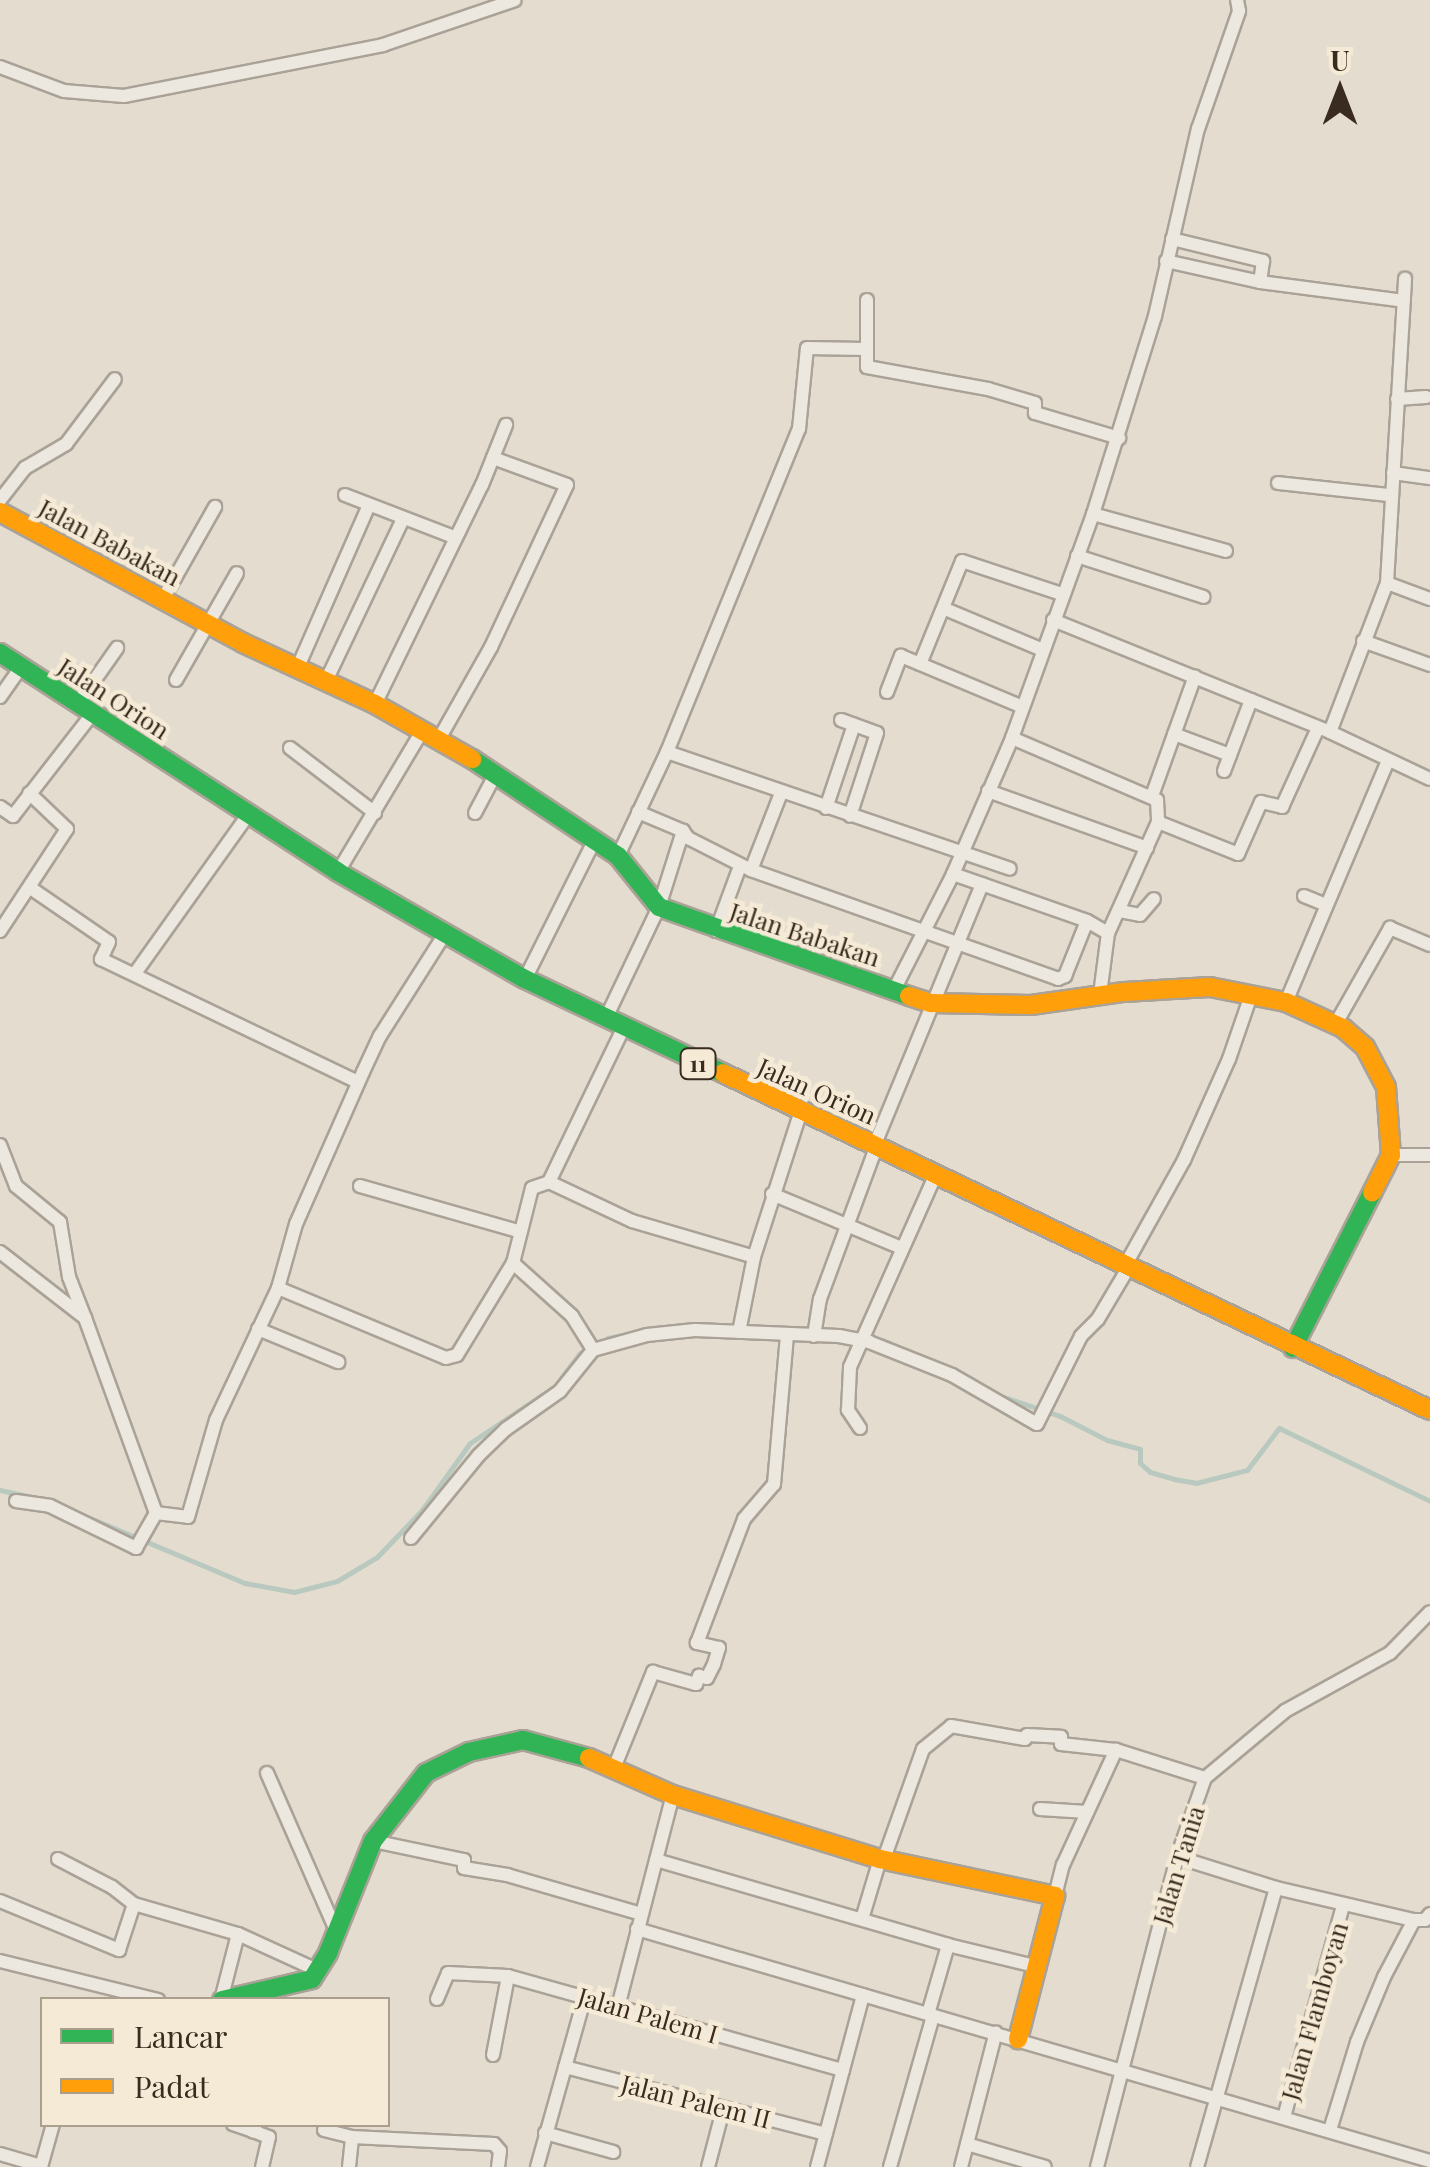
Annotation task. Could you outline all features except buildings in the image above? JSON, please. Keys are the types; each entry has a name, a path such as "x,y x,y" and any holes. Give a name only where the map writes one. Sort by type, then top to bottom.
{"main road":[{"name":"Jalan Babakan","path":"0,512 297,669 374,704 495,776 593,844 618,856 656,913 931,1002 1032,1005 1100,995 1210,988 1286,1002 1335,1024 1366,1046 1382,1076 1392,1112 1391,1155 1293,1348"},
{"name":"Jalan Orion","path":"0,653 338,872 525,979 622,1029 876,1144 1128,1263 1293,1348 1430,1410"},
{"path":"266,1994 312,1979 319,1971 374,1841 426,1773 469,1752 530,1740 614,1768 674,1795 880,1860 1055,1896 1040,1967 1018,2039"}],"street":[{"path":"0,67 64,91 124,96 383,45 516,0"},
{"path":"894,990 953,874 1012,738 1093,514 1155,316 1198,128 1239,11 1237,0"},
{"path":"1172,239 1262,261 1260,282"},
{"path":"1166,261 1260,282 1404,301"},
{"path":"1158,822 1238,854 1261,802 1282,806 1324,730 1388,583 1404,279"},
{"path":"866,300 866,367 988,389 1034,403 1034,413 1119,438"},
{"path":"618,856 667,752 799,429 807,348 866,348"},
{"path":"0,500 25,468 66,444 115,379"},
{"path":"1396,398 1426,398"},
{"path":"374,704 506,424"},
{"path":"338,872 425,736 491,647 566,485 493,458"},
{"path":"1392,473 1430,478"},
{"path":"1278,483 1390,495"},
{"path":"345,495 454,537"},
{"path":"297,669 369,505"},
{"path":"163,598 215,507"},
{"path":"1093,514 1226,551"},
{"path":"326,681 403,519"},
{"path":"1077,556 1204,597"},
{"path":"920,664 962,561 1062,594"},
{"path":"176,680 237,573"},
{"path":"1388,583 1430,599"},
{"path":"950,610 1043,650"},
{"path":"1053,620 1324,730 1430,779"},
{"path":"1364,640 1430,665"},
{"path":"0,807 13,816 85,710 117,648"},
{"path":"887,692 901,656 1022,707"},
{"path":"0,697 20,667"},
{"path":"1152,796 1194,676"},
{"path":"1224,771 1251,700"},
{"path":"826,808 848,722 877,733 850,816"},
{"path":"1174,734 1230,756"},
{"path":"1012,738 1152,796 1158,804 1158,822 1108,933 1100,995"},
{"path":"290,748 375,813"},
{"path":"667,752 1010,869"},
{"path":"1286,1002 1324,904 1388,760"},
{"path":"475,813 495,776"},
{"path":"988,791 1147,848"},
{"path":"0,931 32,889 68,829 29,793"},
{"path":"716,931 781,793"},
{"path":"638,812 683,831 746,868 1062,978 1087,921"},
{"path":"136,972 248,815"},
{"path":"605,1020 656,913 683,831"},
{"path":"525,979 593,844"},
{"path":"953,874 1087,921 1108,933"},
{"path":"814,1331 876,1144 982,884"},
{"path":"32,889 108,942 102,958 358,1082"},
{"path":"1304,896 1324,904"},
{"path":"1120,911 1140,915 1154,899"},
{"path":"1335,1024 1390,928 1430,945"},
{"path":"156,1513 188,1517 216,1420 278,1288 296,1224 358,1082 380,1036 444,935"},
{"path":"410,1538 478,1455 506,1428 560,1392 591,1347 646,1335 740,1329 787,1336 814,1331 863,1336 952,1374 1037,1424 1050,1405 1081,1336 1098,1319 1184,1160 1230,1059 1251,996"},
{"path":"549,1182 622,1029"},
{"path":"740,1329 754,1257 800,1111"},
{"path":"0,1145 16,1186 60,1222 69,1276 156,1513"},
{"path":"1391,1155 1430,1156"},
{"path":"860,1428 848,1410 846,1390 863,1336 936,1174"},
{"path":"278,1288 452,1358 512,1263 532,1188 549,1182 632,1221 754,1257"},
{"path":"360,1186 521,1232"},
{"path":"772,1194 902,1248"},
{"path":"0,1252 85,1318"},
{"path":"512,1263 572,1316 591,1347"},
{"path":"258,1328 338,1362"},
{"path":"614,1768 654,1672 696,1684 699,1676 708,1678 714,1664 720,1648 698,1643 744,1519 774,1484 787,1336"},
{"path":"16,1501 50,1506 126,1546 138,1542 156,1513"},
{"name":"Jalan Tania","path":"1097,2167 1177,1857 1205,1778 1284,1711 1390,1653 1430,1612"},
{"path":"862,1919 922,1749 951,1726 1025,1740 1027,1735 1061,1738 1061,1744 1116,1750 1205,1778"},
{"path":"1055,1896 1116,1750"},
{"path":"267,1773 336,1930"},
{"path":"618,2006 674,1795"},
{"path":"1040,1809 1087,1812"},
{"path":"374,1841 464,1860 464,1868 507,1875 641,1914"},
{"path":"1177,1857 1343,1905 1425,1919 1357,2042 1330,2130"},
{"path":"58,1859 112,1887 134,1904 238,1934 319,1971"},
{"path":"656,1860 948,1946 1040,1967"},
{"path":"1197,2167 1276,1888"},
{"path":"0,1902 119,1950 134,1904"},
{"name":"Jalan Flamboyan","path":"1284,2116 1343,1905"},
{"path":"637,1929 1430,2160"},
{"path":"223,1997 238,1934"},
{"path":"890,2167 948,1946"},
{"path":"0,1960 124,1997"},
{"name":"Jalan Palem I","path":"437,2000 443,1976 452,1972 508,1976 843,2070"},
{"path":"493,2056 508,1976"},
{"path":"817,2167 864,1995"},
{"path":"537,2167 585,1996"},
{"path":"961,2167 996,2032"},
{"name":"Jalan Palem II","path":"565,2068 826,2134"},
{"path":"708,2167 723,2110"},
{"path":"0,2154 41,2167 52,2127"},
{"path":"254,2128 269,2137 262,2167"},
{"path":"324,2130 352,2137 494,2144 500,2151 498,2167"},
{"path":"544,2133 613,2152"},
{"path":"349,2167 352,2137"},
{"path":"967,2144 1045,2167"}],"waterway":[{"path":"83,1515 245,1583 294,1592 337,1581 377,1557 422,1510 470,1443 555,1386 580,1353 608,1338 652,1329"},
{"path":"882,1340 932,1361"},
{"path":"995,1394 1060,1416 1107,1440 1140,1449 1140,1463 1150,1472 1174,1479 1196,1483 1247,1470 1279,1428 1430,1501"},
{"path":"0,1490 51,1501"}],"traffic: fast":[{"path":"0,653 338,872 525,979 723,1073"},
{"path":"472,759 618,856 659,907 909,996"},
{"path":"1293,1348 1372,1193"},
{"path":"235,1997 312,1979 328,1953 373,1841 426,1773 469,1752 523,1740 589,1758"}],"traffic: slow":[{"path":"0,512 243,643 375,704 472,759"},
{"path":"909,996 931,1003 1031,1005 1124,992 1210,987 1286,1002 1343,1028 1365,1047 1386,1087 1391,1155 1372,1193"},
{"path":"723,1073 1430,1410"},
{"path":"589,1758 673,1795 880,1859 1055,1896 1018,2039"}]}
